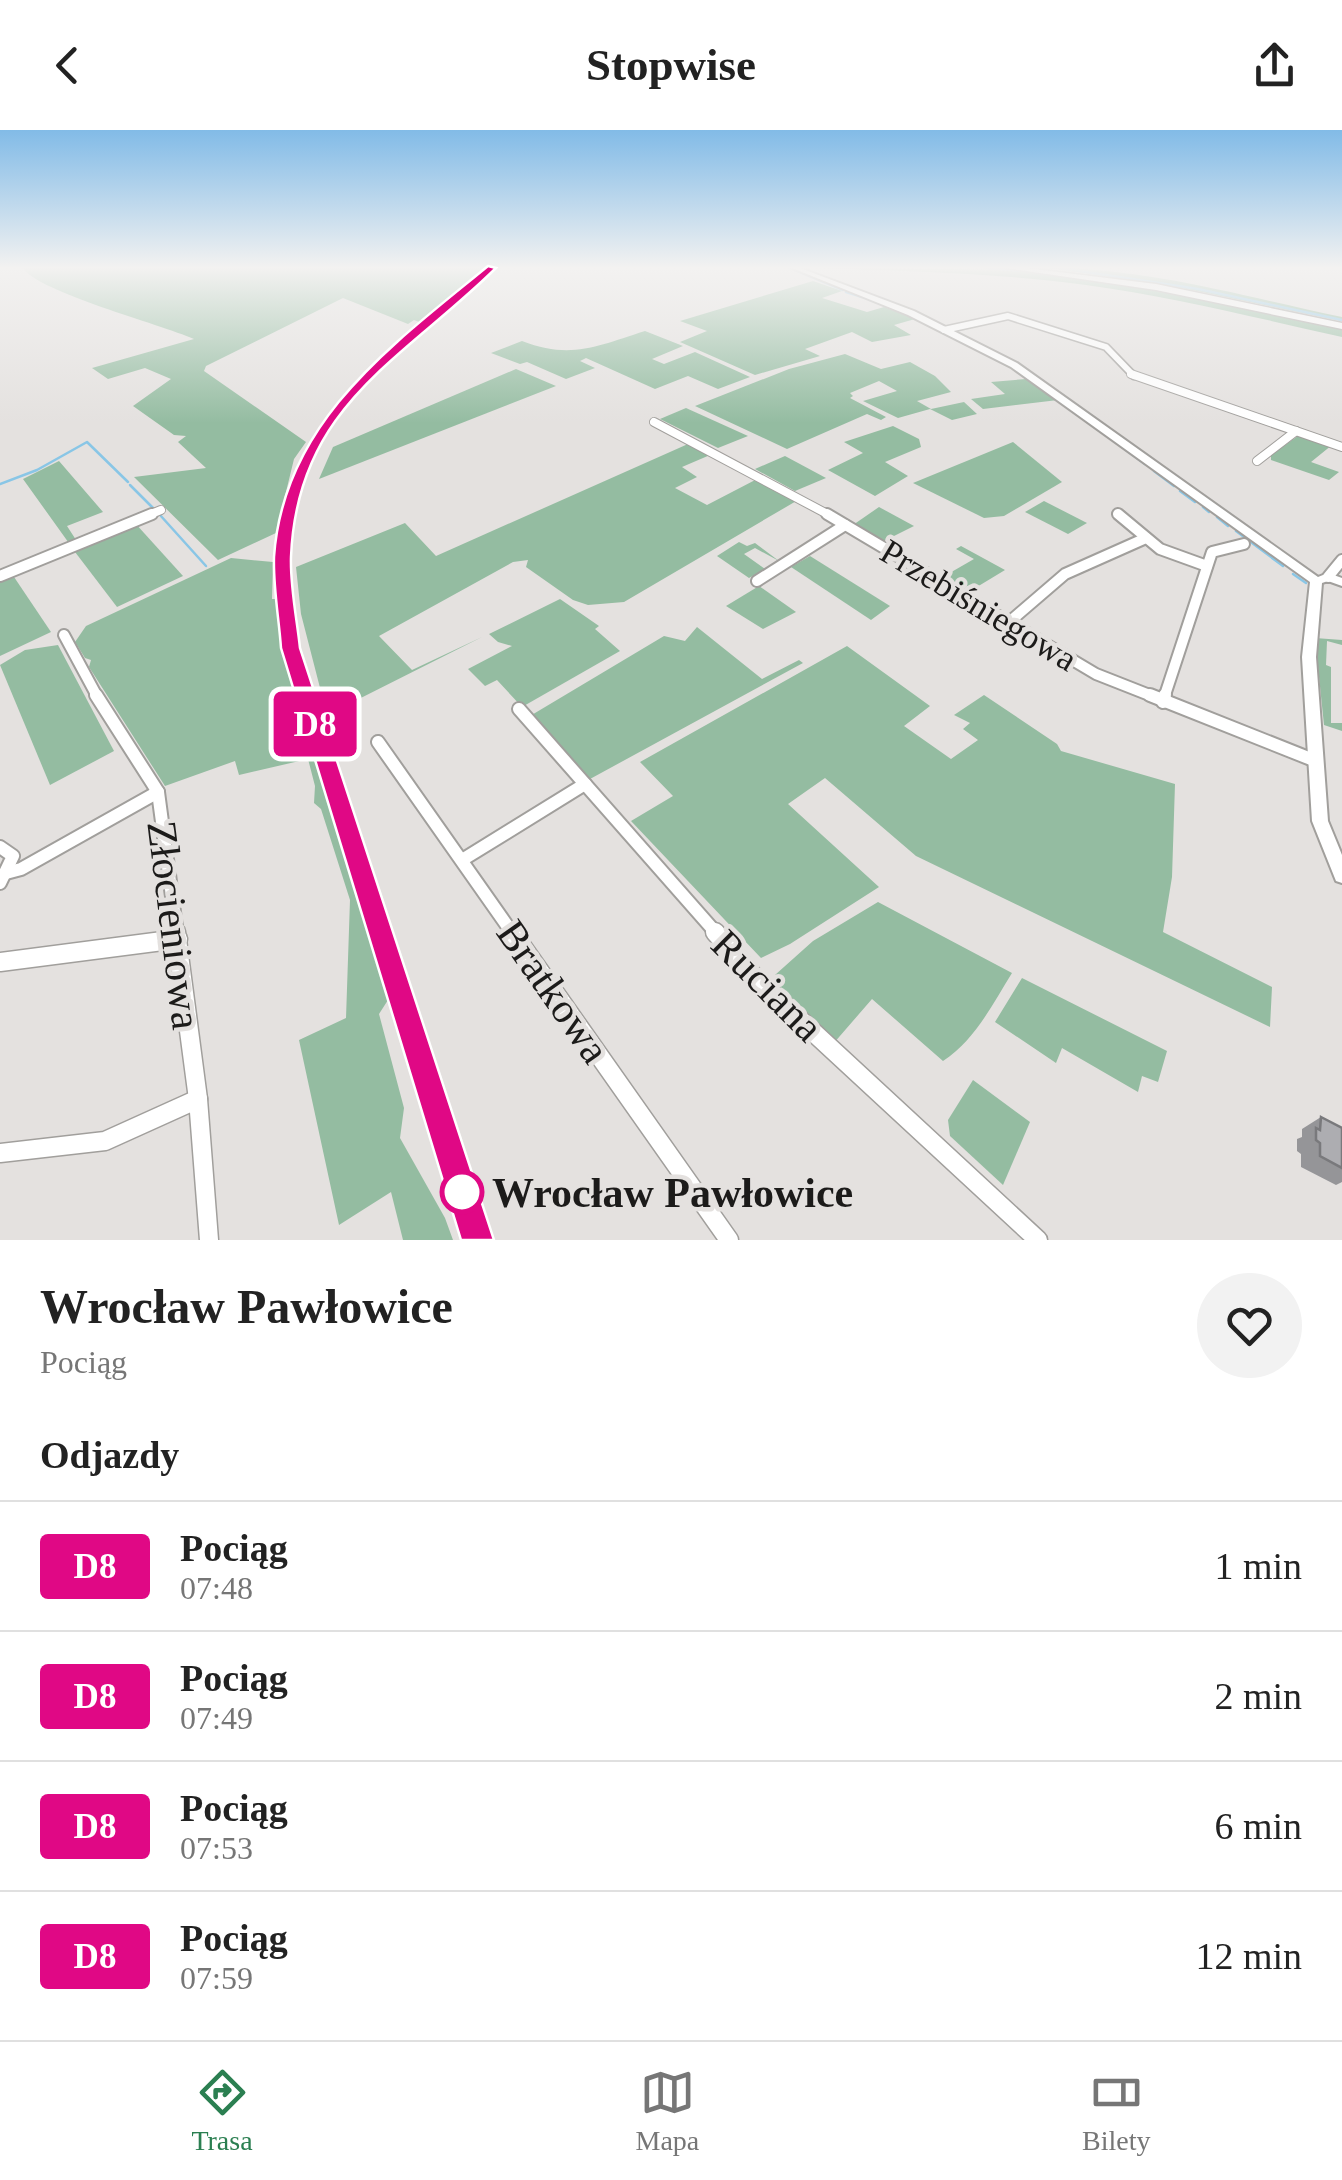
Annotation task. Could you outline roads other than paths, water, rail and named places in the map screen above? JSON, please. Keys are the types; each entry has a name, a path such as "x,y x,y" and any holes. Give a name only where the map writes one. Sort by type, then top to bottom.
{"street":[{"path":"919,320 1044,384 1184,487 1322,579 1342,582"},
{"path":"944,330 991,320"},
{"path":"1020,320 1106,347 1133,376 1342,447"},
{"name":"Przebiśniegowa","path":"654,422 845,525 1096,674 1316,760"},
{"path":"1257,461 1296,432"},
{"path":"0,576 161,510"},
{"path":"1118,514 1170,554 1207,566"},
{"path":"757,581 845,525"},
{"path":"1008,622 1064,574 1146,538"},
{"path":"1164,702 1207,566 1216,549 1244,544"},
{"path":"1342,560 1322,579 1310,657 1320,821 1342,876"},
{"name":"Złocieniowa","path":"64,635 97,697 158,792 198,1099 209,1240"},
{"name":"Ruciana","path":"519,709 757,980 1038,1240"},
{"name":"Bratkowa","path":"378,742 728,1240"},
{"path":"462,860 586,784"},
{"path":"3,878 158,792"},
{"path":"0,847 14,856 3,878"},
{"path":"0,962 166,944 178,939"},
{"path":"0,1153 105,1141 198,1099"}],"waterway":[{"path":"1099,430 1116,442"},
{"path":"0,484 37,470 87,442 128,482"},
{"path":"1122,447 1145,464"},
{"path":"1154,471 1174,486"},
{"path":"130,485 153,508"},
{"path":"1180,491 1195,502"},
{"path":"1203,507 1209,512"},
{"path":"160,515 206,566"},
{"path":"1217,517 1228,526"},
{"path":"1236,531 1283,566"},
{"path":"1293,574 1306,583"}],"railway":[{"path":"381,934 301,675 291,633 285,549 291,507 304,466 327,425 363,381 429,320"},
{"path":"380,932 477,1240"}],"train":[{"name":"D8","path":"429,320 353,388 312,448 287,520 282,558 284,598 291,648 477,1240"}],"place":[{"name":"Wrocław Pawłowice","path":"462,1192"}]}
